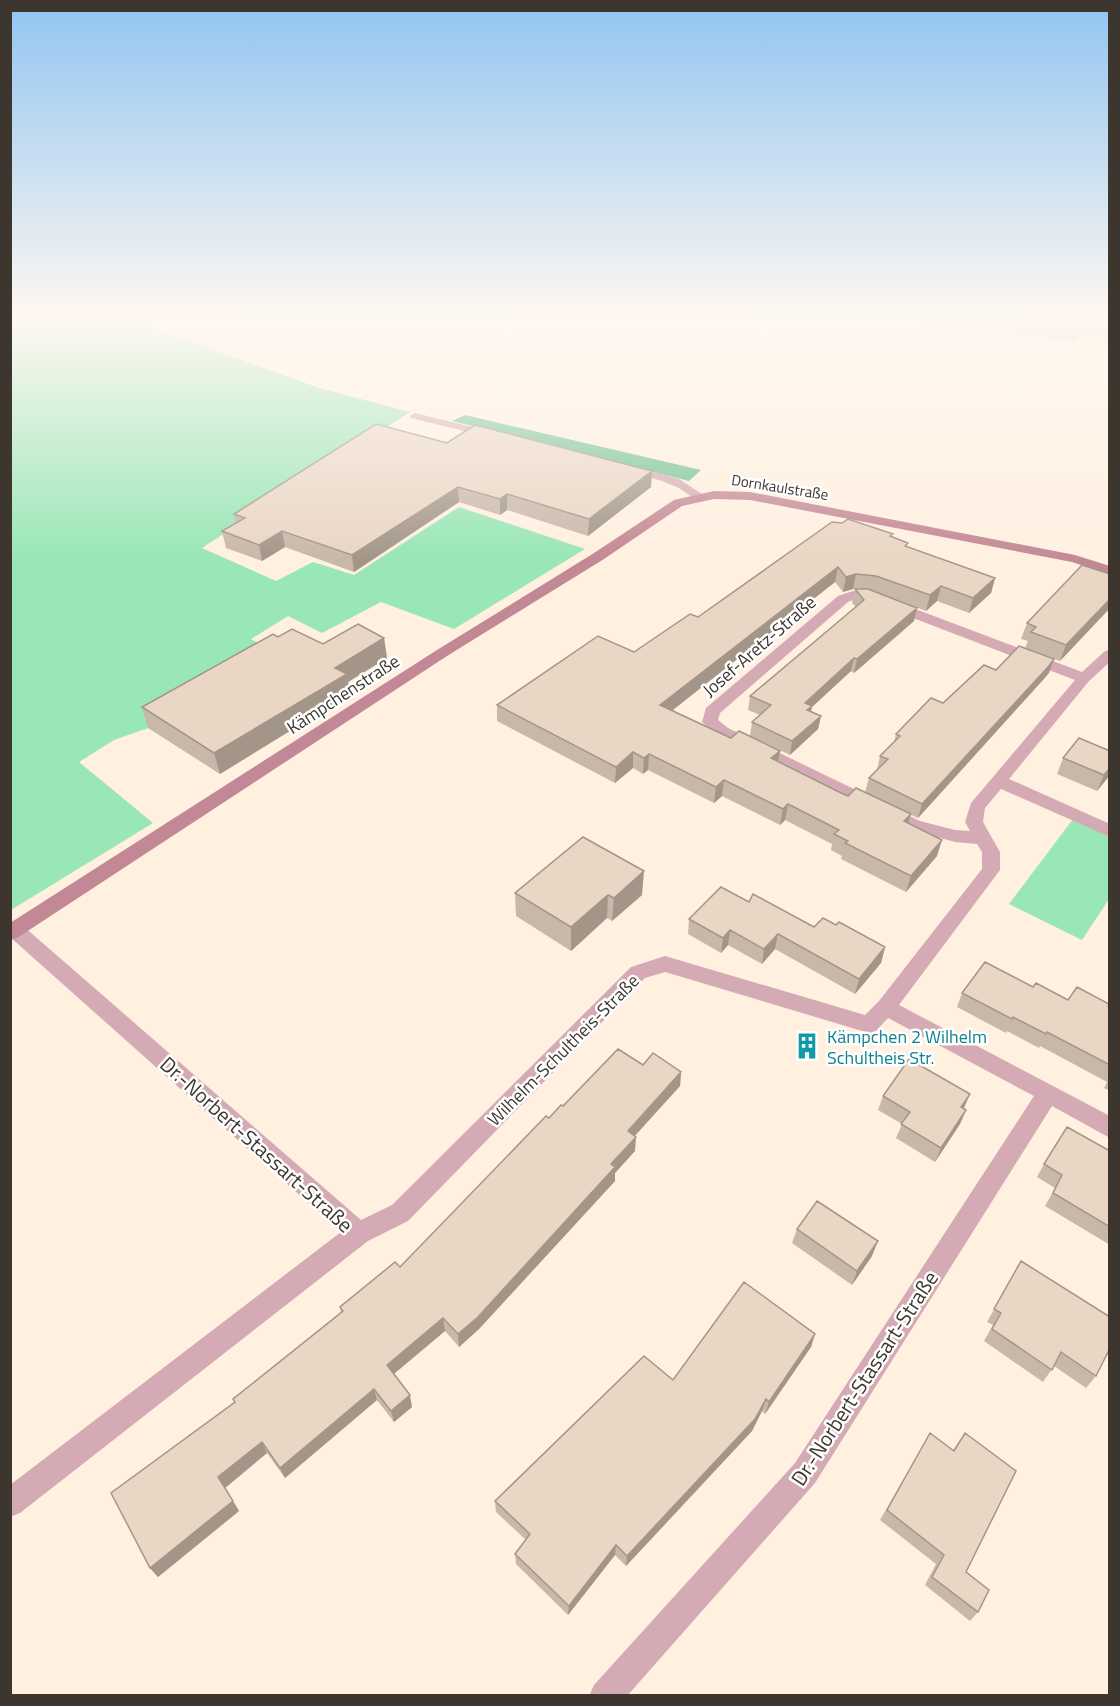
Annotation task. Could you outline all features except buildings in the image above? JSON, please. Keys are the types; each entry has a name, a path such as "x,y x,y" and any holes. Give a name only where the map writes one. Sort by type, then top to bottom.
{"street":[{"path":"415,416 501,437"},
{"path":"616,466 673,480 688,487 699,496"},
{"name":"Dornkaulstraße","path":"699,496 727,494 750,496 1075,559 1110,571"},
{"name":"Kämpchenstraße","path":"13,931 442,653 599,556 678,502 699,496"},
{"name":"Dornkaulstraße","path":"1075,559 1110,559"},
{"name":"Josef-Aretz-Straße","path":"982,838 955,836 914,825 722,731 710,722 712,711 843,599 853,595 868,596 1084,678"},
{"name":"Wilhelm-Schultheis-Straße","path":"359,1233 400,1213 638,972 665,964 869,1025 886,1007 991,870 991,852 974,822 977,807 1084,678 1110,654"},
{"path":"998,781 1110,831"},
{"name":"Dr.-Norbert-Stassart-Straße","path":"10,1503 359,1233 13,931"},
{"path":"886,1007 1110,1128"},
{"name":"Dr.-Norbert-Stassart-Straße","path":"605,1695 805,1473 1048,1093"}],"green space":[{"path":"10,402 371,402 410,412 202,548 276,581 313,562 354,575 459,507 585,549 454,629 381,602 322,633 288,616 251,639 278,655 148,728 114,740 79,762 153,823 11,910"},
{"path":"465,415 701,470 689,481 452,421"},
{"path":"1073,819 1109,836 1109,899 1082,940 1009,904"}],"place":[{"name":"Kämpchen 2 Wilhelm Schultheis Str.","path":"807,1046"}]}
